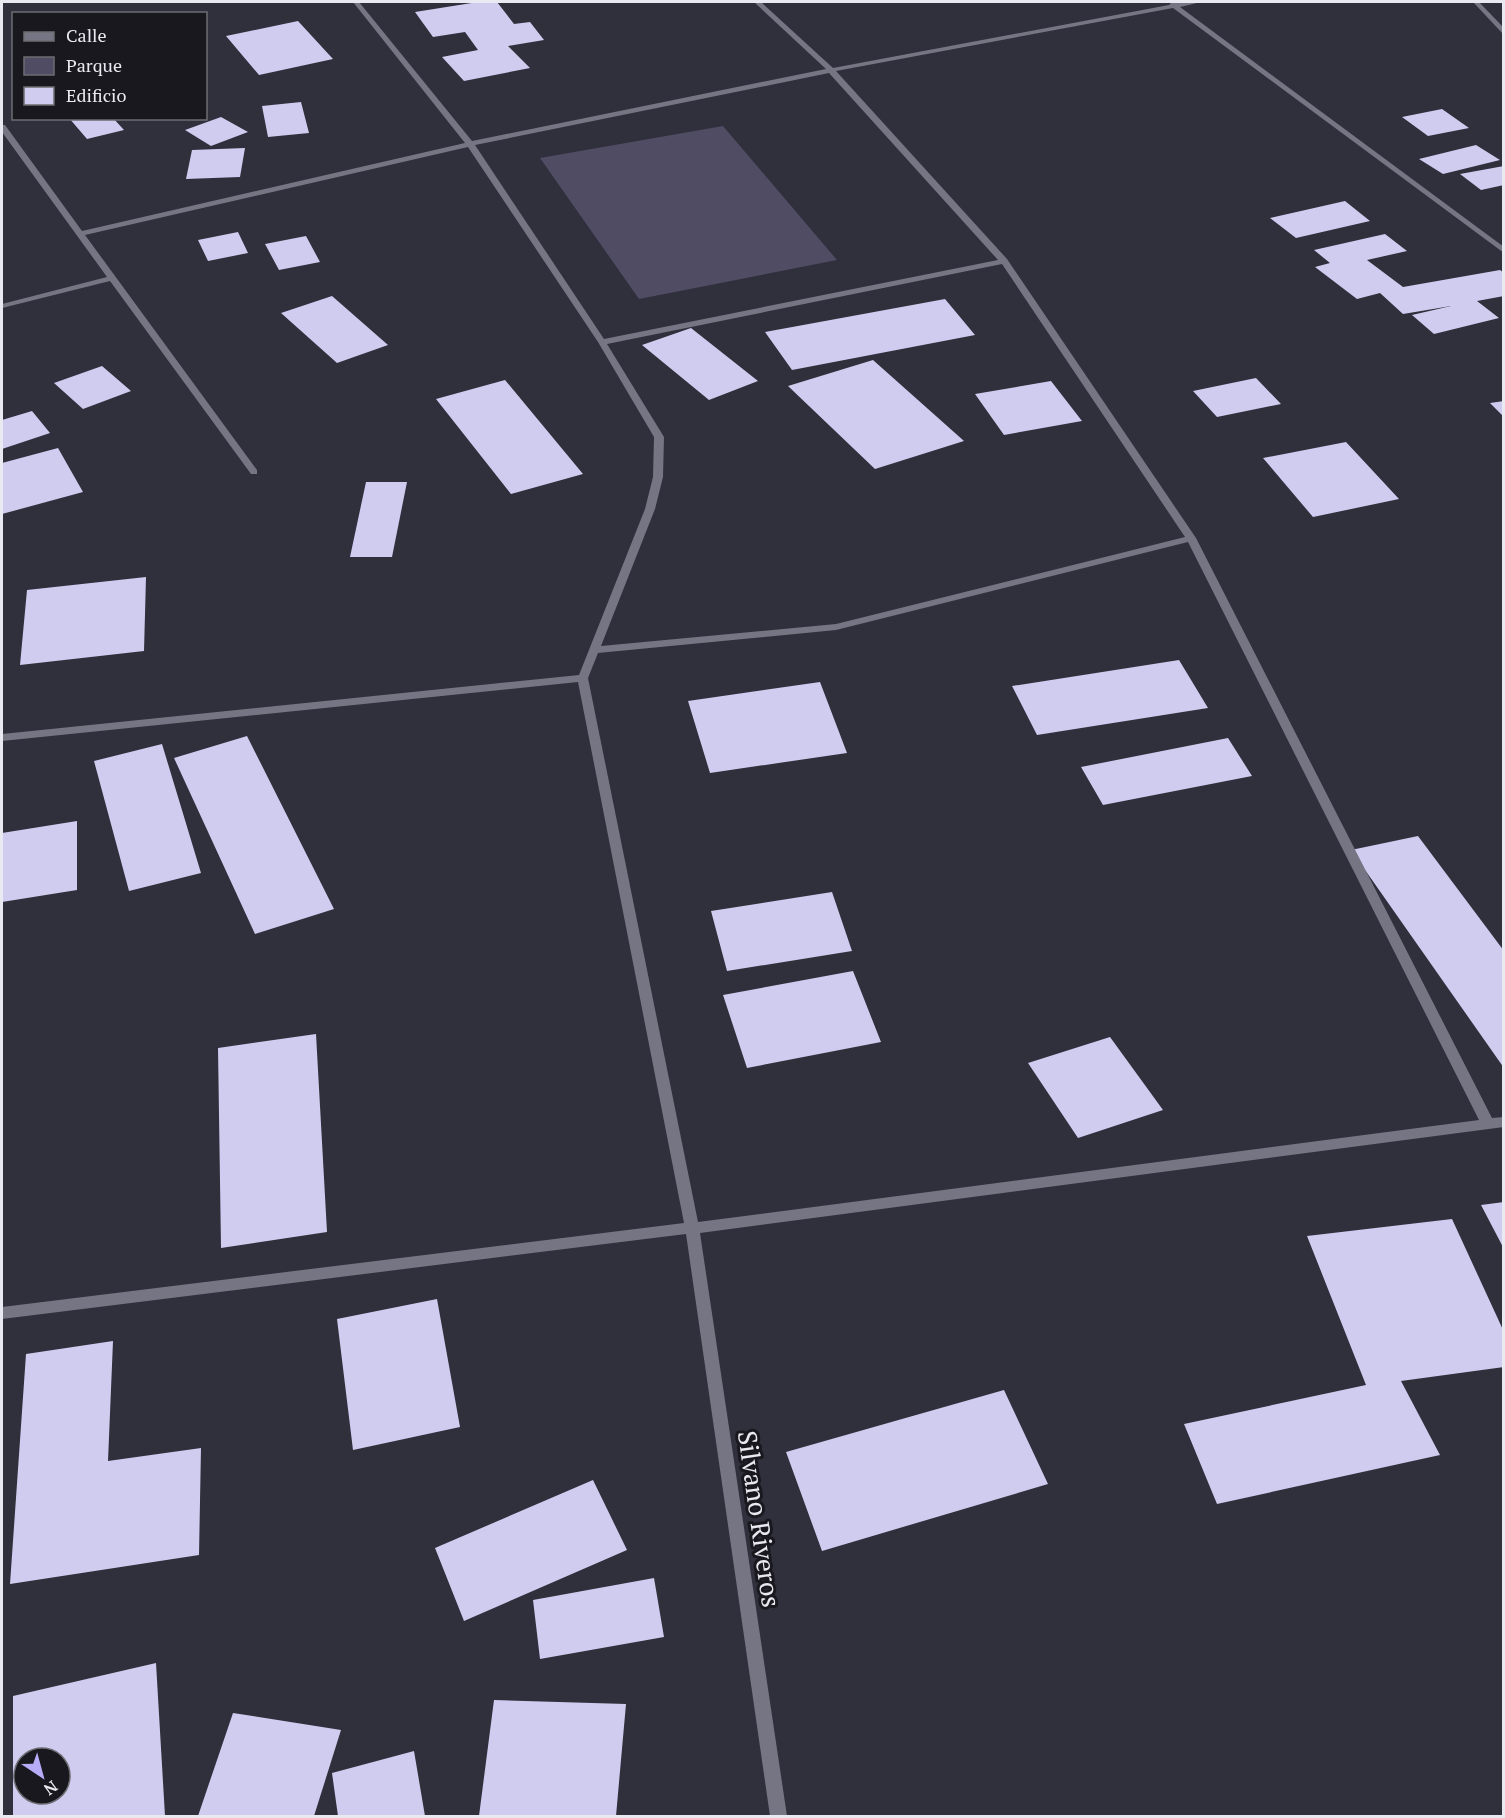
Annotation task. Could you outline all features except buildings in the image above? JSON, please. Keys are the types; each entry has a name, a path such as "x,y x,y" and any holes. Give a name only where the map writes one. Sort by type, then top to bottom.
{"street":[{"path":"2,738 583,678 650,509 658,477 659,437 602,342 470,144 356,2"},
{"path":"757,2 831,70 1004,261 1191,538 1488,1124"},
{"path":"79,234 470,144 1171,3 1195,2"},
{"path":"1476,2 1503,33"},
{"path":"1171,3 1503,251"},
{"path":"2,127 254,472"},
{"path":"602,342 1004,261"},
{"path":"2,306 112,278"},
{"path":"594,650 836,627 1191,538"},
{"name":"Silvano Riveros","path":"583,678 692,1228 779,1816"},
{"path":"2,1313 692,1228 1503,1122"}],"green space":[{"path":"723,126 837,260 639,299 540,158"}]}
